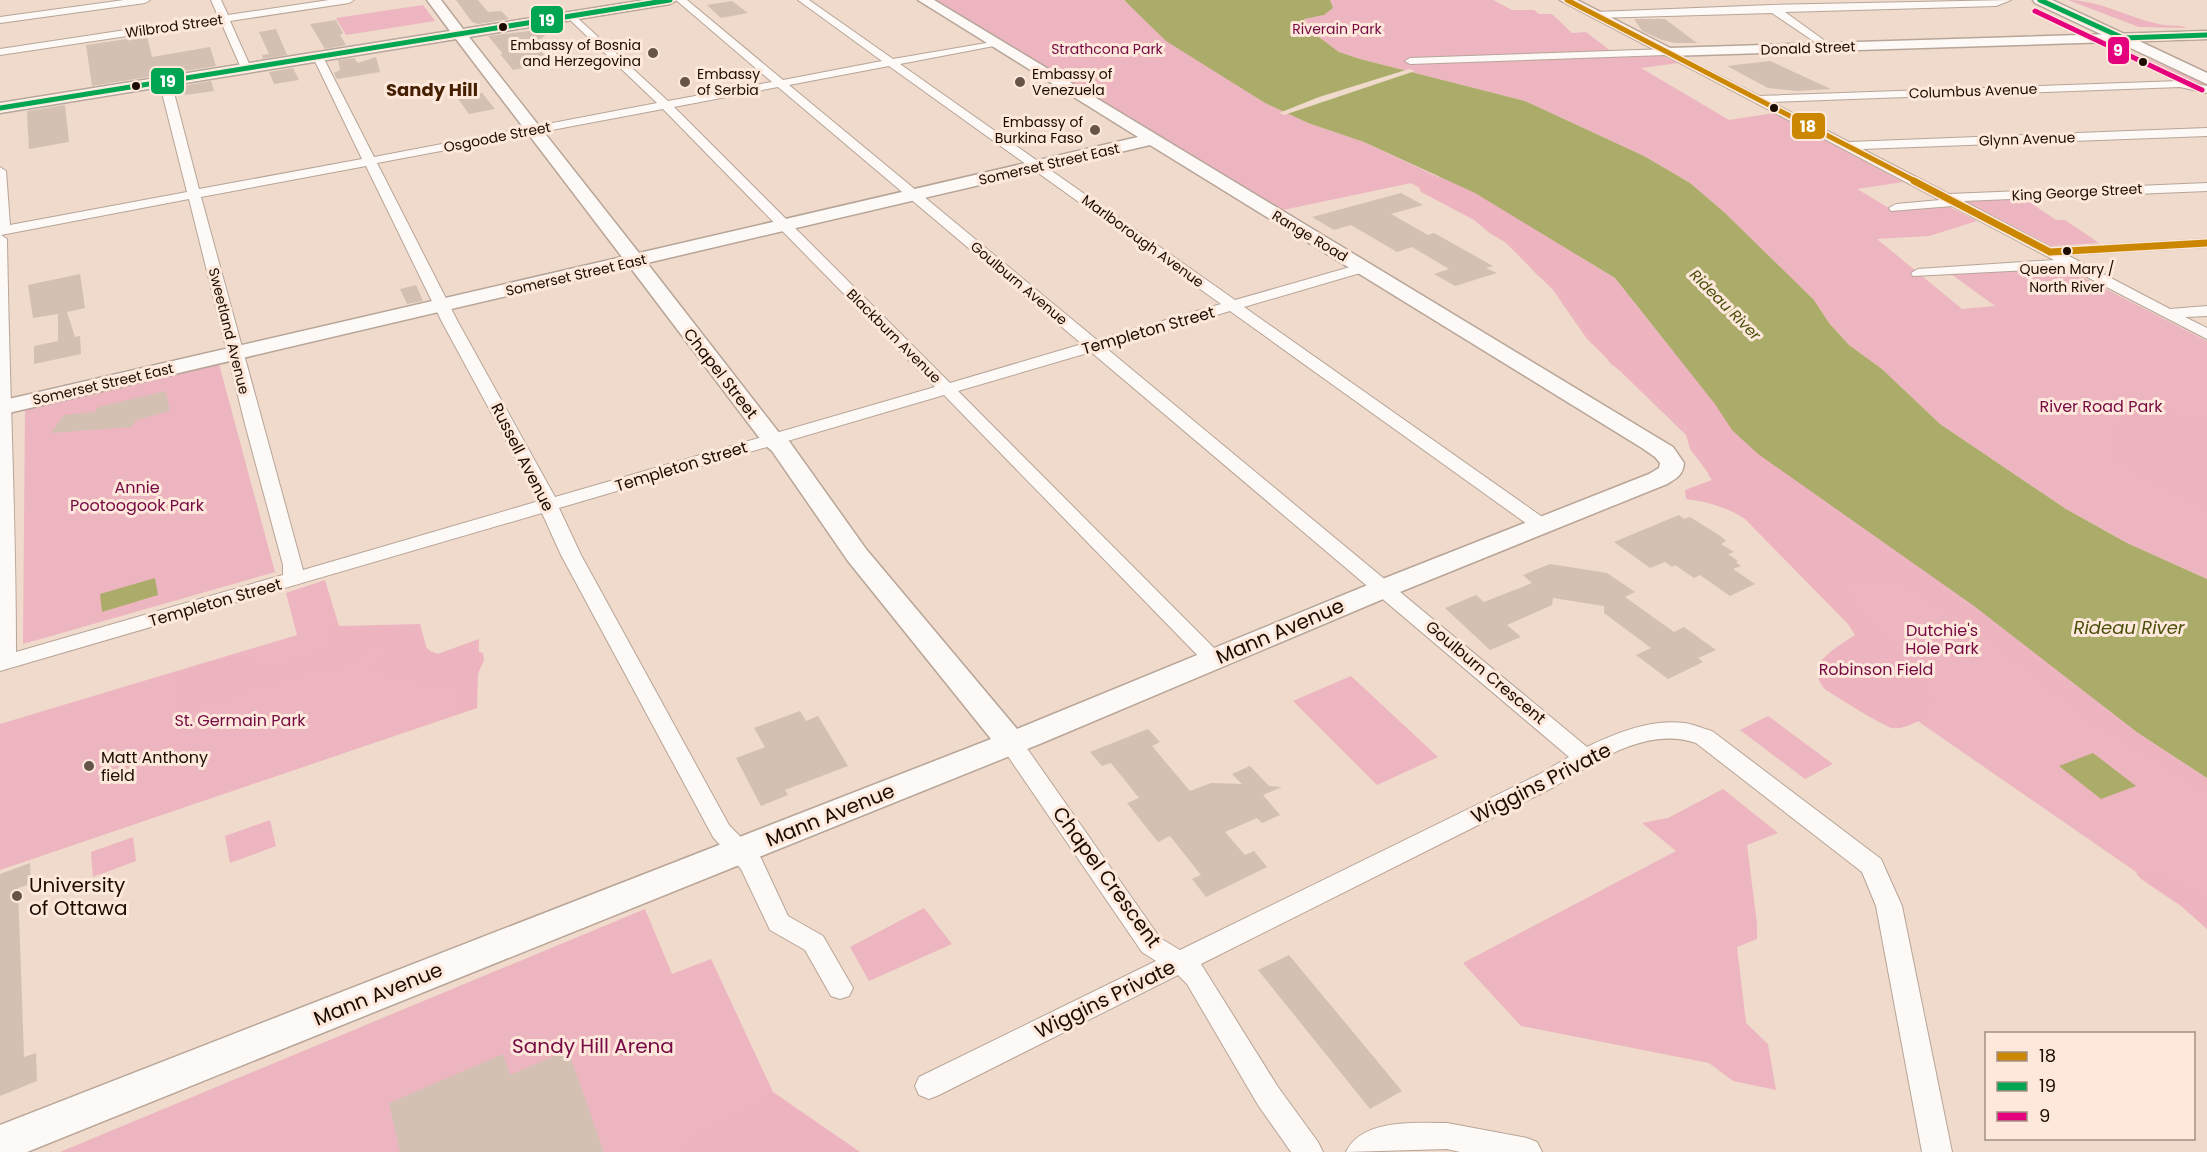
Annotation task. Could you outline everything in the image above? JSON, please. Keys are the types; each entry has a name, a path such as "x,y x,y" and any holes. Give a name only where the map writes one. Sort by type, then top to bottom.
{"main road":[{"path":"2040,0 2207,79"},
{"path":"2056,0 2207,70"},
{"path":"2174,36 2166,39 2164,43 2207,70"}],"street":[{"path":"0,20 145,0"},
{"path":"216,0 246,68"},
{"name":"Wilbrod Street","path":"0,52 349,0"},
{"name":"Chapel Street","path":"434,0 772,439 781,446 857,555 1011,743"},
{"path":"0,108 670,0"},
{"name":"Goulburn Avenue","path":"681,0 1385,588"},
{"name":"Marlborough Avenue","path":"803,0 1542,525"},
{"name":"Range Road","path":"925,0 1664,452 1672,463 1671,471 1658,479"},
{"path":"1567,0 2207,334"},
{"path":"1760,0 1828,48"},
{"path":"1596,15 2001,3 2006,0"},
{"name":"Blackburn Avenue","path":"572,16 946,387 1213,659"},
{"name":"Donald Street","path":"1410,61 2207,35"},
{"name":"Osgoode Street","path":"0,231 994,43"},
{"name":"Russell Avenue","path":"318,57 442,305 549,505 571,555 721,831 752,865 756,878 779,923 814,943 840,988"},
{"name":"Sweetland Avenue","path":"167,81 166,85 235,353 293,565 293,580"},
{"name":"Columbus Avenue","path":"1758,99 2188,84 2207,90"},
{"name":"Glynn Avenue","path":"1847,146 2207,132"},
{"name":"Somerset Street East","path":"1,408 1152,140"},
{"path":"0,171 3,227 0,231"},
{"name":"King George Street","path":"1896,208 1952,200 2207,187"},
{"path":"0,239 1,408 6,573 2,663"},
{"path":"2050,252 2207,243"},
{"path":"1917,273 2067,261"},
{"name":"Templeton Street","path":"2,663 1362,268"},
{"path":"2167,313 2207,311"},
{"name":"Mann Avenue","path":"0,1144 1011,743 1385,588 1658,479"},
{"name":"Goulburn Crescent","path":"1385,588 1585,758"},
{"name":"Wiggins Private","path":"929,1086 1546,782 1585,758 1656,730 1676,728 1692,730 1704,737 1872,866 1889,906 1937,1152"},
{"name":"Chapel Crescent","path":"1011,743 1151,945 1177,963 1188,967 1196,976 1268,1096 1308,1152"},
{"path":"1360,1152 1388,1137 1447,1137 1527,1152"}],"green space":[{"path":"935,0 1123,0 1230,81 1265,103 1308,123 1364,142 1491,202 1615,278 1715,404 2138,733 2207,778 2207,921 1841,668 1874,646 1730,502 1690,449 1686,435 1587,339 1553,290 1493,230 1411,183 1283,210"},
{"name":"River Road Park","path":"1330,0 1493,0 1512,10 1534,10 1539,14 1552,14 1572,33 1586,32 1612,52 1651,51 1679,63 1641,68 1729,120 1774,113 1903,182 1857,189 1894,211 1946,205 1977,221 1929,236 1877,239 1962,309 1995,306 1951,274 2065,268 2207,341 2207,579 2127,543 2066,509 1940,424 1882,369 1849,345 1829,323 1814,300 1724,212 1690,183 1644,156 1525,101 1339,52 1312,32 1304,18 1324,15 1333,8"},
{"path":"2068,0 2103,6 2162,25 2187,28 2139,27"},
{"path":"423,5 435,21 346,35 336,18"},
{"path":"2103,46 2129,51 2207,84 2207,89 2174,77"},
{"name":"Robinson Field","path":"1429,176 1445,178 1521,215 1541,235 1573,253 1605,277 1616,281 1661,341 1688,365 1748,443 1849,523 1962,605 2004,630 2062,683 2207,780 2207,792 2097,724 1984,635 1912,588 1886,577 1858,582 1841,580 1839,584 1873,627 1920,675 1930,694 1927,717 1906,726 1892,728 1825,689 1818,677 1819,664 1831,652 1855,635 1848,624 1745,519 1717,506 1686,499 1685,490 1712,480 1699,442 1682,421 1643,387 1611,364 1582,327 1583,324 1566,294 1537,275 1515,248 1491,234 1474,220 1421,192 1416,181"},
{"path":"2025,199 2056,220 2065,220 2099,243 2051,246 1965,201"},
{"name":"Annie Pootoogook Park","path":"219,364 275,572 23,644 25,410"},
{"path":"2140,412 2207,418 2207,509 2124,464 2111,452 2114,430 2117,425 2125,417"},
{"name":"St. Germain Park","path":"325,580 339,626 420,624 429,657 479,639 477,708 0,870 0,724 297,635 286,593"},
{"path":"391,628 413,633 430,651 439,654 453,653 467,648 483,653 484,660 476,678 477,708 460,708 457,701 457,687 453,685 418,682 376,671 372,665 390,650 390,646 374,645 365,654 329,671 320,667 199,706 181,706 175,701 179,681 183,675 195,668 223,659 240,657 267,667 291,663 306,658 335,642 336,635 332,630"},
{"path":"1351,676 1438,757 1377,785 1293,701"},
{"path":"1768,716 1833,764 1805,779 1740,730"},
{"path":"1723,789 1778,833 1747,845 1757,939 1737,947 1746,1023 1768,1044 1776,1090 1733,1081 1709,1063 1521,1026 1463,963 1676,851 1642,823 1668,818"},
{"path":"270,820 276,846 230,863 225,836"},
{"path":"133,837 136,861 93,877 91,852"},
{"path":"2142,871 2160,874 2207,902 2207,929 2181,906 2141,879 2136,873"},
{"path":"924,908 952,944 869,981 850,947"},
{"name":"Sandy Hill Arena","path":"645,909 672,974 711,959 773,1092 764,1114 787,1152 60,1152"},
{"path":"773,1092 860,1152 685,1152 698,1131 738,1117"}],"water":[{"name":"Rideau River","path":"1124,0 1330,0 1333,8 1324,15 1304,19 1312,32 1339,52 1525,101 1644,156 1690,183 1724,212 1814,300 1829,323 1849,345 1882,369 1940,424 2066,509 2127,543 2207,579 2207,778 2138,733 1974,606 1758,454 1732,430 1715,404 1615,278 1475,193 1364,142 1308,123 1265,103 1166,41"},
{"path":"155,578 158,595 102,612 100,594"},
{"path":"2093,753 2136,786 2101,799 2059,766"}],"pier":[{"path":"1409,69 1415,71 1284,115 1279,113 1319,97"}],"building":[{"path":"456,0 478,0 488,12 501,11 509,19 478,24 472,22"},
{"path":"732,1 748,13 721,18 707,5"},
{"path":"1634,19 1665,19 1697,43 1674,43 1662,40 1642,31"},
{"path":"336,20 343,33 340,35 346,45 325,49 310,24"},
{"path":"555,28 535,43 551,63 513,70 488,36"},
{"path":"276,29 287,55 263,59 262,55 269,54 259,32"},
{"path":"147,36 152,57 210,47 216,66 92,86 86,45"},
{"path":"376,57 380,72 337,79 334,73 340,70 338,60 354,58 358,63"},
{"path":"1770,61 1831,89 1797,91 1768,88 1727,66"},
{"path":"293,68 299,80 274,84 269,72"},
{"path":"211,81 214,91 185,95 183,86"},
{"path":"482,93 495,109 469,114 457,97"},
{"path":"65,105 69,142 29,149 27,111"},
{"path":"1401,193 1423,205 1391,214 1428,235 1434,233 1493,266 1486,268 1497,273 1455,286 1434,274 1449,269 1412,247 1397,252 1351,225 1334,230 1312,217"},
{"path":"80,274 85,308 67,312 75,337 80,336 81,354 34,364 34,346 58,341 58,314 33,318 28,285"},
{"path":"416,285 423,301 407,304 400,289"},
{"path":"166,391 170,411 136,420 132,427 51,433 64,415 95,412 98,407"},
{"path":"1679,515 1684,519 1690,517 1722,537 1726,541 1721,544 1734,552 1728,554 1741,566 1733,569 1755,584 1730,596 1700,575 1694,578 1675,565 1672,567 1665,562 1650,568 1614,542"},
{"path":"1550,564 1607,573 1635,592 1625,597 1674,632 1684,627 1716,650 1698,658 1703,662 1668,679 1636,655 1651,648 1604,613 1604,606 1553,598 1552,605 1507,625 1521,637 1490,650 1445,608 1476,595 1484,602 1532,583 1523,575"},
{"path":"800,711 806,721 818,716 848,766 785,790 788,795 761,806 736,758 765,747 754,728"},
{"path":"1148,729 1160,742 1152,746 1190,791 1211,783 1242,784 1232,774 1250,766 1269,786 1282,787 1263,795 1280,815 1262,823 1257,818 1225,832 1245,855 1254,851 1267,867 1206,897 1192,879 1201,875 1170,836 1158,842 1127,803 1139,798 1111,763 1102,766 1090,752"},
{"path":"30,863 31,884 18,888 24,1057 36,1053 37,1081 0,1096 0,874"},
{"path":"1289,955 1402,1091 1370,1109 1258,970"},
{"name":"Sandy Hill Arena","path":"568,1050 604,1152 400,1152 389,1103 503,1054 510,1075"}],"transit line":[{"name":"19","path":"0,108 670,0"},
{"name":"18","path":"1567,0 2050,252"},
{"name":"19","path":"2040,0 2123,38 2207,35"},
{"name":"9","path":"2035,11 2202,90"},
{"name":"18","path":"2050,252 2207,243"}],"place":[{"name":"Embassy of Bosnia and Herzegovina","path":"653,53"},
{"name":"Embassy of Serbia","path":"685,82"},
{"name":"Embassy of Venezuela","path":"1020,82"},
{"name":"Embassy of Burkina Faso","path":"1095,130"},
{"name":"Queen Mary / North River","path":"2067,251"},
{"name":"Matt Anthony field","path":"89,766"},
{"name":"University of Ottawa","path":"17,896"}],"district":[{"name":"Sandy Hill","path":"432,90"}],"park label":[{"name":"Riverain Park","path":"1337,29"},
{"name":"Strathcona Park","path":"1107,49"},
{"name":"Dutchie's Hole Park","path":"1942,639"}]}
